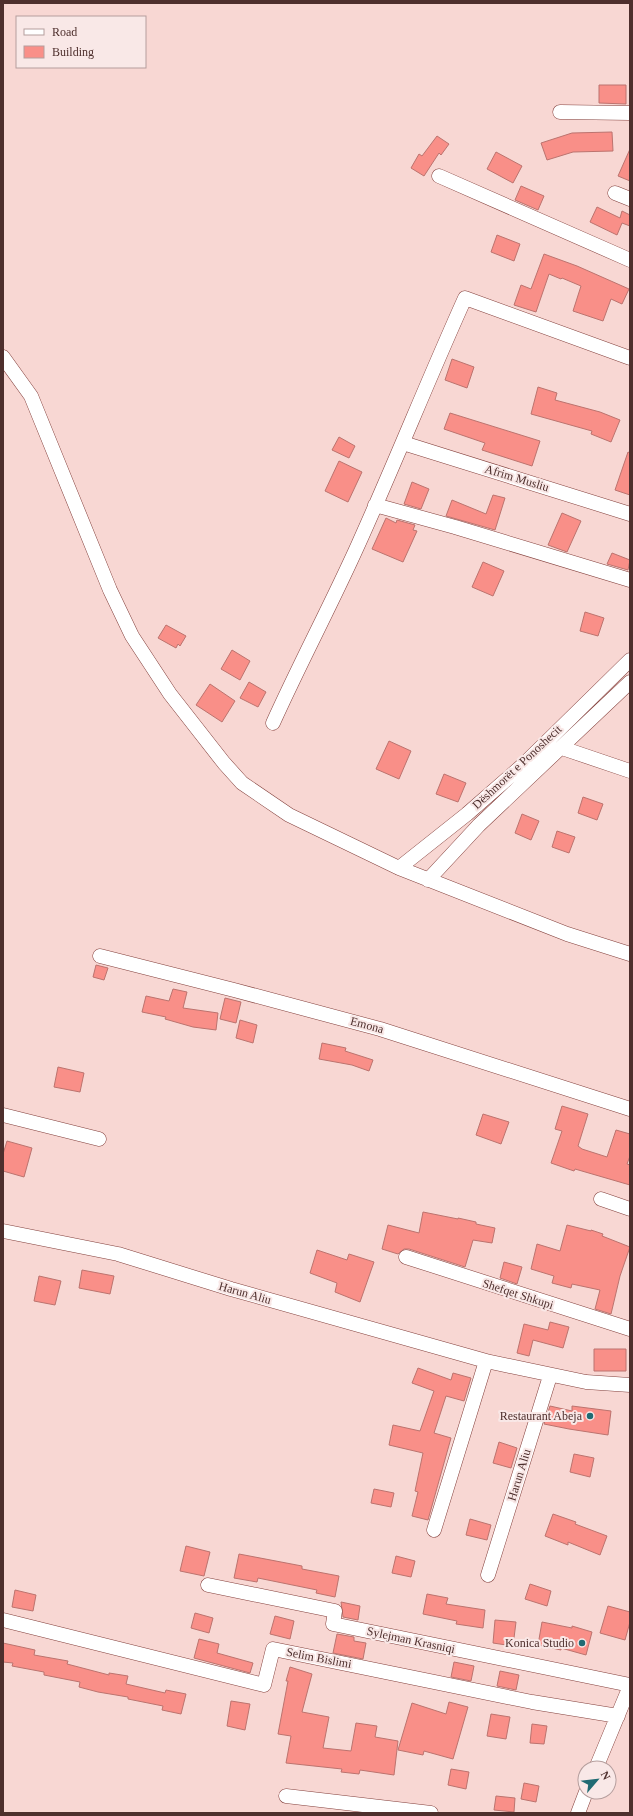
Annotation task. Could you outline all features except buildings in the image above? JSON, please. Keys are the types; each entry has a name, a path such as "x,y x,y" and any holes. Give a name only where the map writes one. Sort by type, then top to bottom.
{"street":[{"path":"560,112 630,113"},
{"path":"438,176 630,260"},
{"path":"615,193 630,199"},
{"path":"273,723 376,505 426,385 465,298 630,358"},
{"path":"3,357 31,396 122,616 132,636 170,694 224,763 242,783 289,815 399,868 567,934 630,954"},
{"name":"Afrim Musliu","path":"403,443 630,514"},
{"path":"376,505 455,527 630,580"},
{"name":"Dëshmorët e Ponoshecit","path":"399,868 523,765 630,660"},
{"name":"Dëshmorët e Ponoshecit","path":"428,880 479,826 630,682"},
{"path":"562,748 630,771"},
{"path":"505,781 516,791"},
{"name":"Emona","path":"100,956 380,1028 630,1109"},
{"path":"3,1115 99,1139"},
{"path":"601,1199 630,1209"},
{"name":"Harun Aliu","path":"3,1231 118,1254 231,1289 486,1361 550,1376 586,1382 630,1385"},
{"name":"Shefqet Shkupi","path":"406,1257 629,1325"},
{"path":"434,1530 486,1361"},
{"name":"Harun Aliu","path":"488,1575 550,1376"},
{"name":"Sylejman Krasniqi","path":"208,1585 335,1611 333,1624 630,1686"},
{"name":"Selim Bislimi","path":"3,1620 264,1685 273,1649 532,1702 618,1716"},
{"path":"599,1760 630,1686"},
{"path":"286,1796 431,1813"},
{"path":"578,1813 583,1800"}],"place":[{"name":"Restaurant Abeja","path":"590,1416"},
{"name":"Konica Studio","path":"582,1643"}]}
